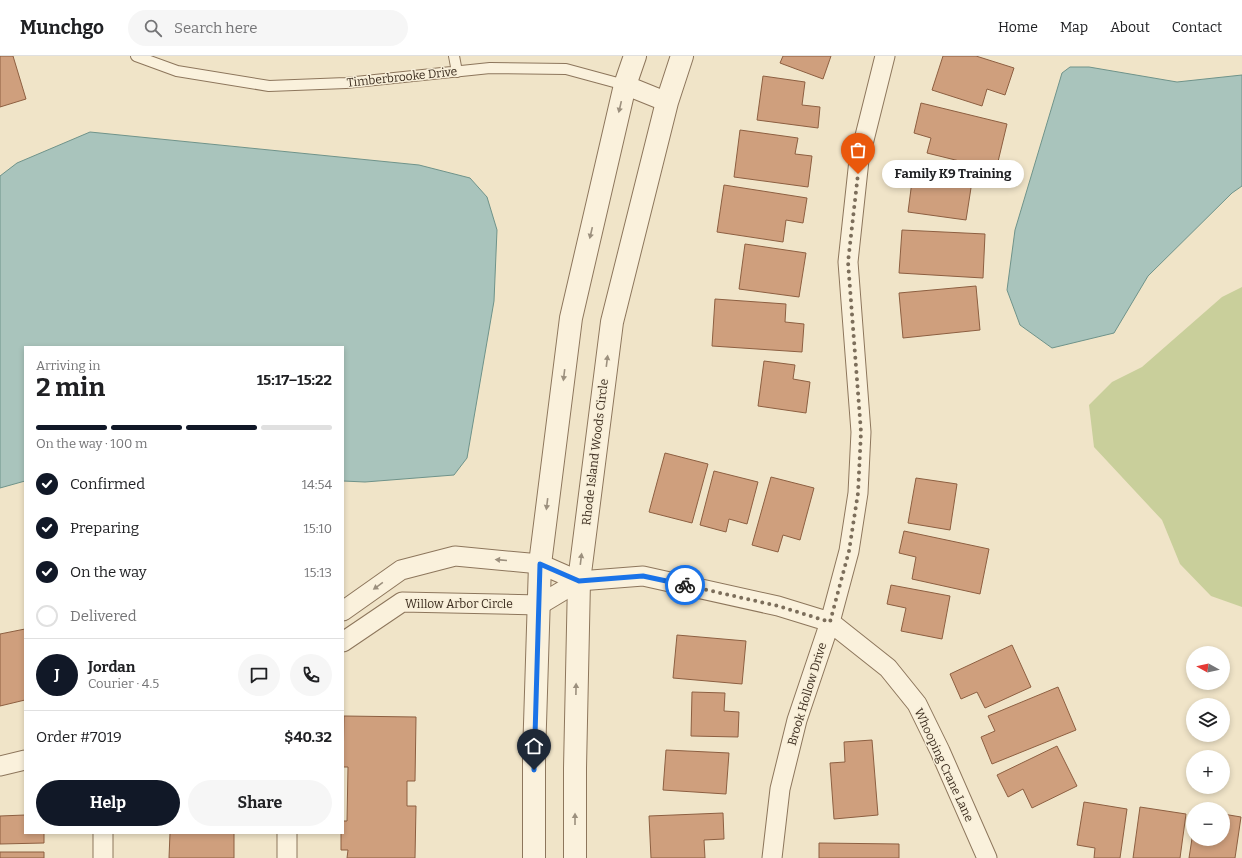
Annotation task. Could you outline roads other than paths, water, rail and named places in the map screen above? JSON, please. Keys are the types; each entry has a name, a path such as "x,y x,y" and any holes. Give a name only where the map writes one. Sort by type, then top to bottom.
{"street":[{"path":"534,858 534,756 540,564 571,318 624,85 635,56"},
{"name":"Rhode Island Woods Circle","path":"575,858 575,768 579,581 612,322 667,102 682,56"},
{"name":"Brook Hollow Drive","path":"772,858 780,789 797,720 830,622 849,551 858,493 861,432 848,262 860,160 885,56"},
{"name":"Timberbrooke Drive","path":"624,85 667,102"},
{"path":"344,610 401,570 455,556 540,564"},
{"name":"Whooping Crane Lane","path":"540,564 579,581 643,576 778,606 830,622 888,668 917,704 940,751 987,858"},
{"path":"539,604 579,581"},
{"name":"Willow Arbor Circle","path":"344,641 402,602 539,604"},
{"path":"0,766 24,760"},
{"path":"103,834 104,858"},
{"path":"287,834 287,858"}],"lane":[{"name":"Timberbrooke Drive","path":"136,56 177,71 269,86 346,83 490,68 566,69 624,85"},
{"path":"454,56 457,72"}],"water":[{"path":"1070,67 1089,67 1177,82 1242,75 1242,186 1232,193 1148,276 1114,333 1052,348 1020,325 1007,290 1015,230 1062,73"},
{"path":"90,132 419,165 470,178 487,197 497,230 494,301 467,458 454,475 365,482 344,481 344,346 24,346 24,481 0,488 0,176 17,163"}],"place":[{"name":"Family K9 Training","path":"858,174"}]}
